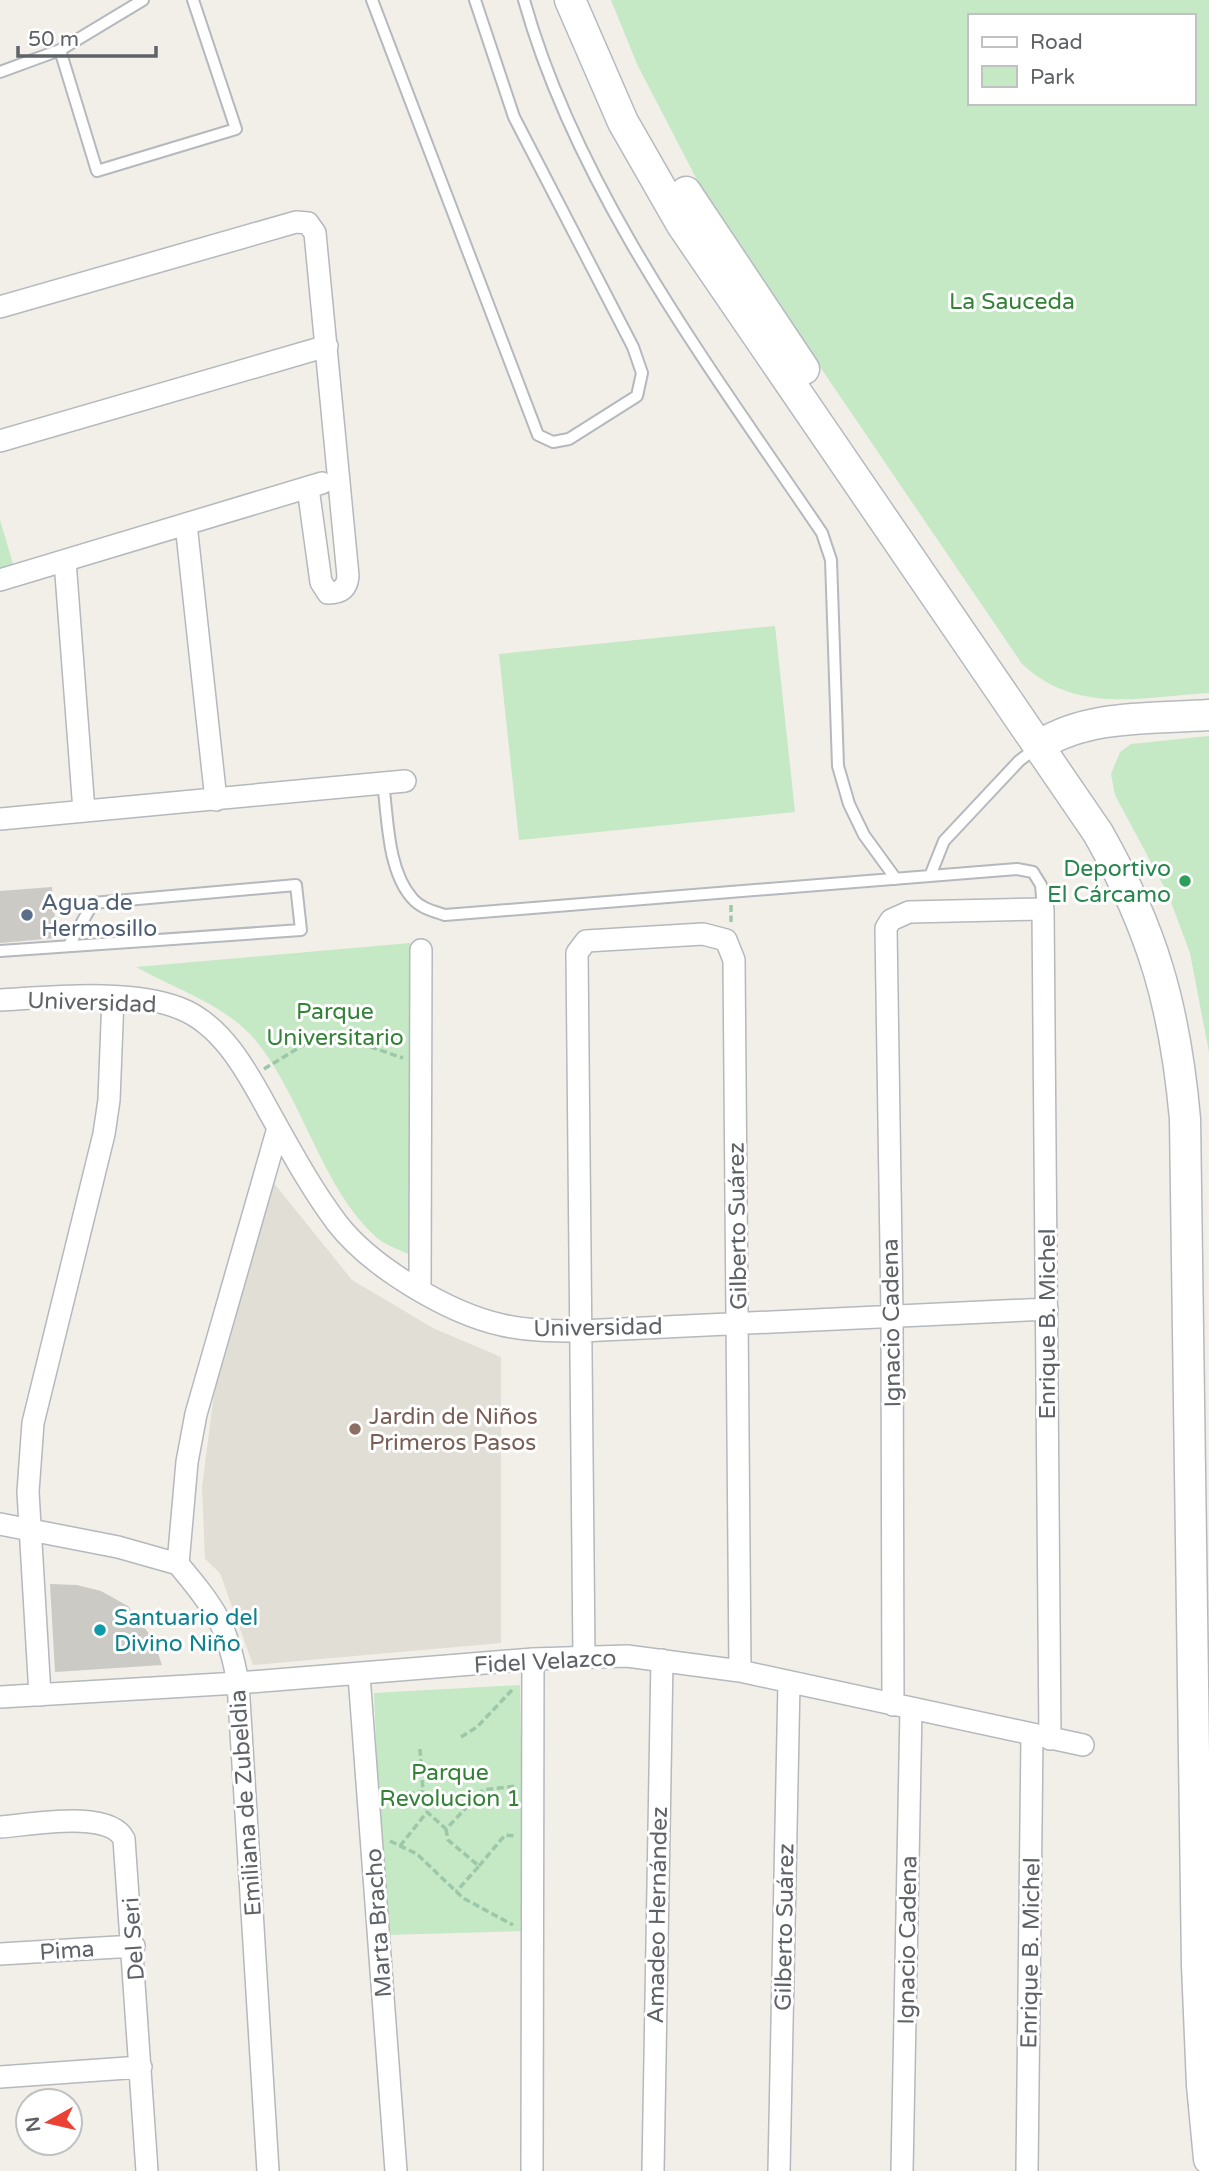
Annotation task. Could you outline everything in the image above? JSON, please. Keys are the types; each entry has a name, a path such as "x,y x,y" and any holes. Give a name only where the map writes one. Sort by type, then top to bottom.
{"main road":[{"path":"570,0 623,122 682,225 1046,741 1099,805 1147,889 1182,991 1194,1055 1200,1119 1209,1403"},
{"path":"592,0 643,116 690,200 1046,741 1098,833 1145,925 1163,983 1182,1082 1187,1211 1197,1951 1202,2085 1209,2159"},
{"path":"1046,741 1070,729 1100,723 1209,715"}],"street":[{"path":"0,307 302,222 313,227 348,576 346,587 340,592 328,593 321,582 308,488"},
{"path":"0,441 327,346"},
{"path":"0,580 337,479"},
{"path":"186,524 216,800"},
{"path":"65,561 84,811"},
{"path":"0,819 405,781"},
{"name":"Ignacio Cadena","path":"902,2171 902,1707 884,941 891,920 909,912 1043,909"},
{"name":"Enrique B. Michel","path":"1027,2171 1041,1737 1046,1309 1043,909"},
{"name":"Gilberto Suárez","path":"581,1331 577,953 586,941 704,934 726,940 734,960 740,1671"},
{"path":"420,1290 421,950"},
{"path":"40,1695 28,1492 33,1423 100,1154 109,1100 113,998"},
{"name":"Universidad","path":"0,1000 113,998 151,1001 180,1008 201,1020 225,1043 251,1080 305,1177 339,1225 372,1258 420,1290 500,1325 538,1331 581,1331 1046,1309"},
{"path":"0,1524 118,1546 178,1564 187,1462 196,1414 278,1128"},
{"path":"581,1331 584,1657"},
{"name":"Emiliana de Zubeldia","path":"178,1564 216,1610 228,1639 239,1683 268,2171"},
{"name":"Fidel Velazco","path":"0,1697 359,1675 533,1659 584,1657 662,1660 740,1671 1083,1745"},
{"path":"532,2171 533,1659"},
{"name":"Amadeo Hernández","path":"653,2171 662,1660"},
{"name":"Marta Bracho","path":"359,1675 396,2171"},
{"name":"Gilberto Suárez","path":"779,2171 789,1682"},
{"name":"Del Seri","path":"0,1827 92,1821 113,1825 120,1830 127,1849 147,2171"},
{"name":"Pima","path":"0,1954 134,1946"},
{"path":"0,2077 141,2067"}],"lane":[{"path":"0,72 60,50 144,0"},
{"path":"60,50 97,171 236,129 193,0"},
{"path":"372,0 538,435 553,442 569,439 636,396 642,373 634,347 514,117 475,0"},
{"path":"524,0 539,55 628,238 683,328 822,533 831,560 838,766 849,804 864,835 896,879"},
{"path":"930,876 944,841 1019,761 1046,741"},
{"path":"383,783 391,845 400,877 411,898 425,908 445,915 1017,869 1033,872 1041,884 1043,909"},
{"path":"0,951 69,944 301,930 296,885 93,903 69,944"}],"path":[{"path":"251,1080 271,1063 305,1044 342,1037 421,1066"},
{"path":"461,1737 477,1727 516,1686"},
{"path":"420,1749 427,1812 446,1829 448,1840 479,1866"},
{"path":"446,1829 483,1790 520,1786"},
{"path":"380,1796 424,1793"},
{"path":"400,1846 427,1812"},
{"path":"456,1892 505,1835 521,1836"},
{"path":"382,1838 416,1854 456,1892 524,1931"}],"shaded area":[{"name":"Jardin de Niños Primeros Pasos","path":"273,1182 352,1280 433,1328 501,1357 501,1643 253,1665 220,1573 205,1559 202,1487 217,1371"}],"green space":[{"name":"La Sauceda","path":"611,0 1209,0 1209,693 1134,699 1087,697 1065,691 1043,680 1022,664 710,205 637,64"},
{"path":"0,520 14,567 0,571"},
{"path":"775,626 795,812 519,840 499,654"},
{"name":"Deportivo El Cárcamo","path":"1209,736 1209,1052 1190,953 1168,894 1115,795 1111,774 1120,752 1131,744"},
{"name":"Parque Universitario","path":"410,943 410,1255 377,1238 358,1218 327,1170 273,1065 245,1029 201,999 136,967"},
{"name":"Parque Revolucion 1","path":"520,1685 524,1931 384,1935 374,1693"}],"building":[{"name":"Agua de Hermosillo","path":"52,887 57,938 0,943 0,891"},
{"name":"Santuario del Divino Niño","path":"50,1584 77,1585 101,1591 128,1606 153,1639 162,1665 55,1672"}],"place":[{"name":"Deportivo El Cárcamo","path":"1185,881"},
{"name":"Agua de Hermosillo","path":"27,915"},
{"name":"Jardin de Niños Primeros Pasos","path":"355,1429"},
{"name":"Santuario del Divino Niño","path":"100,1630"}]}
